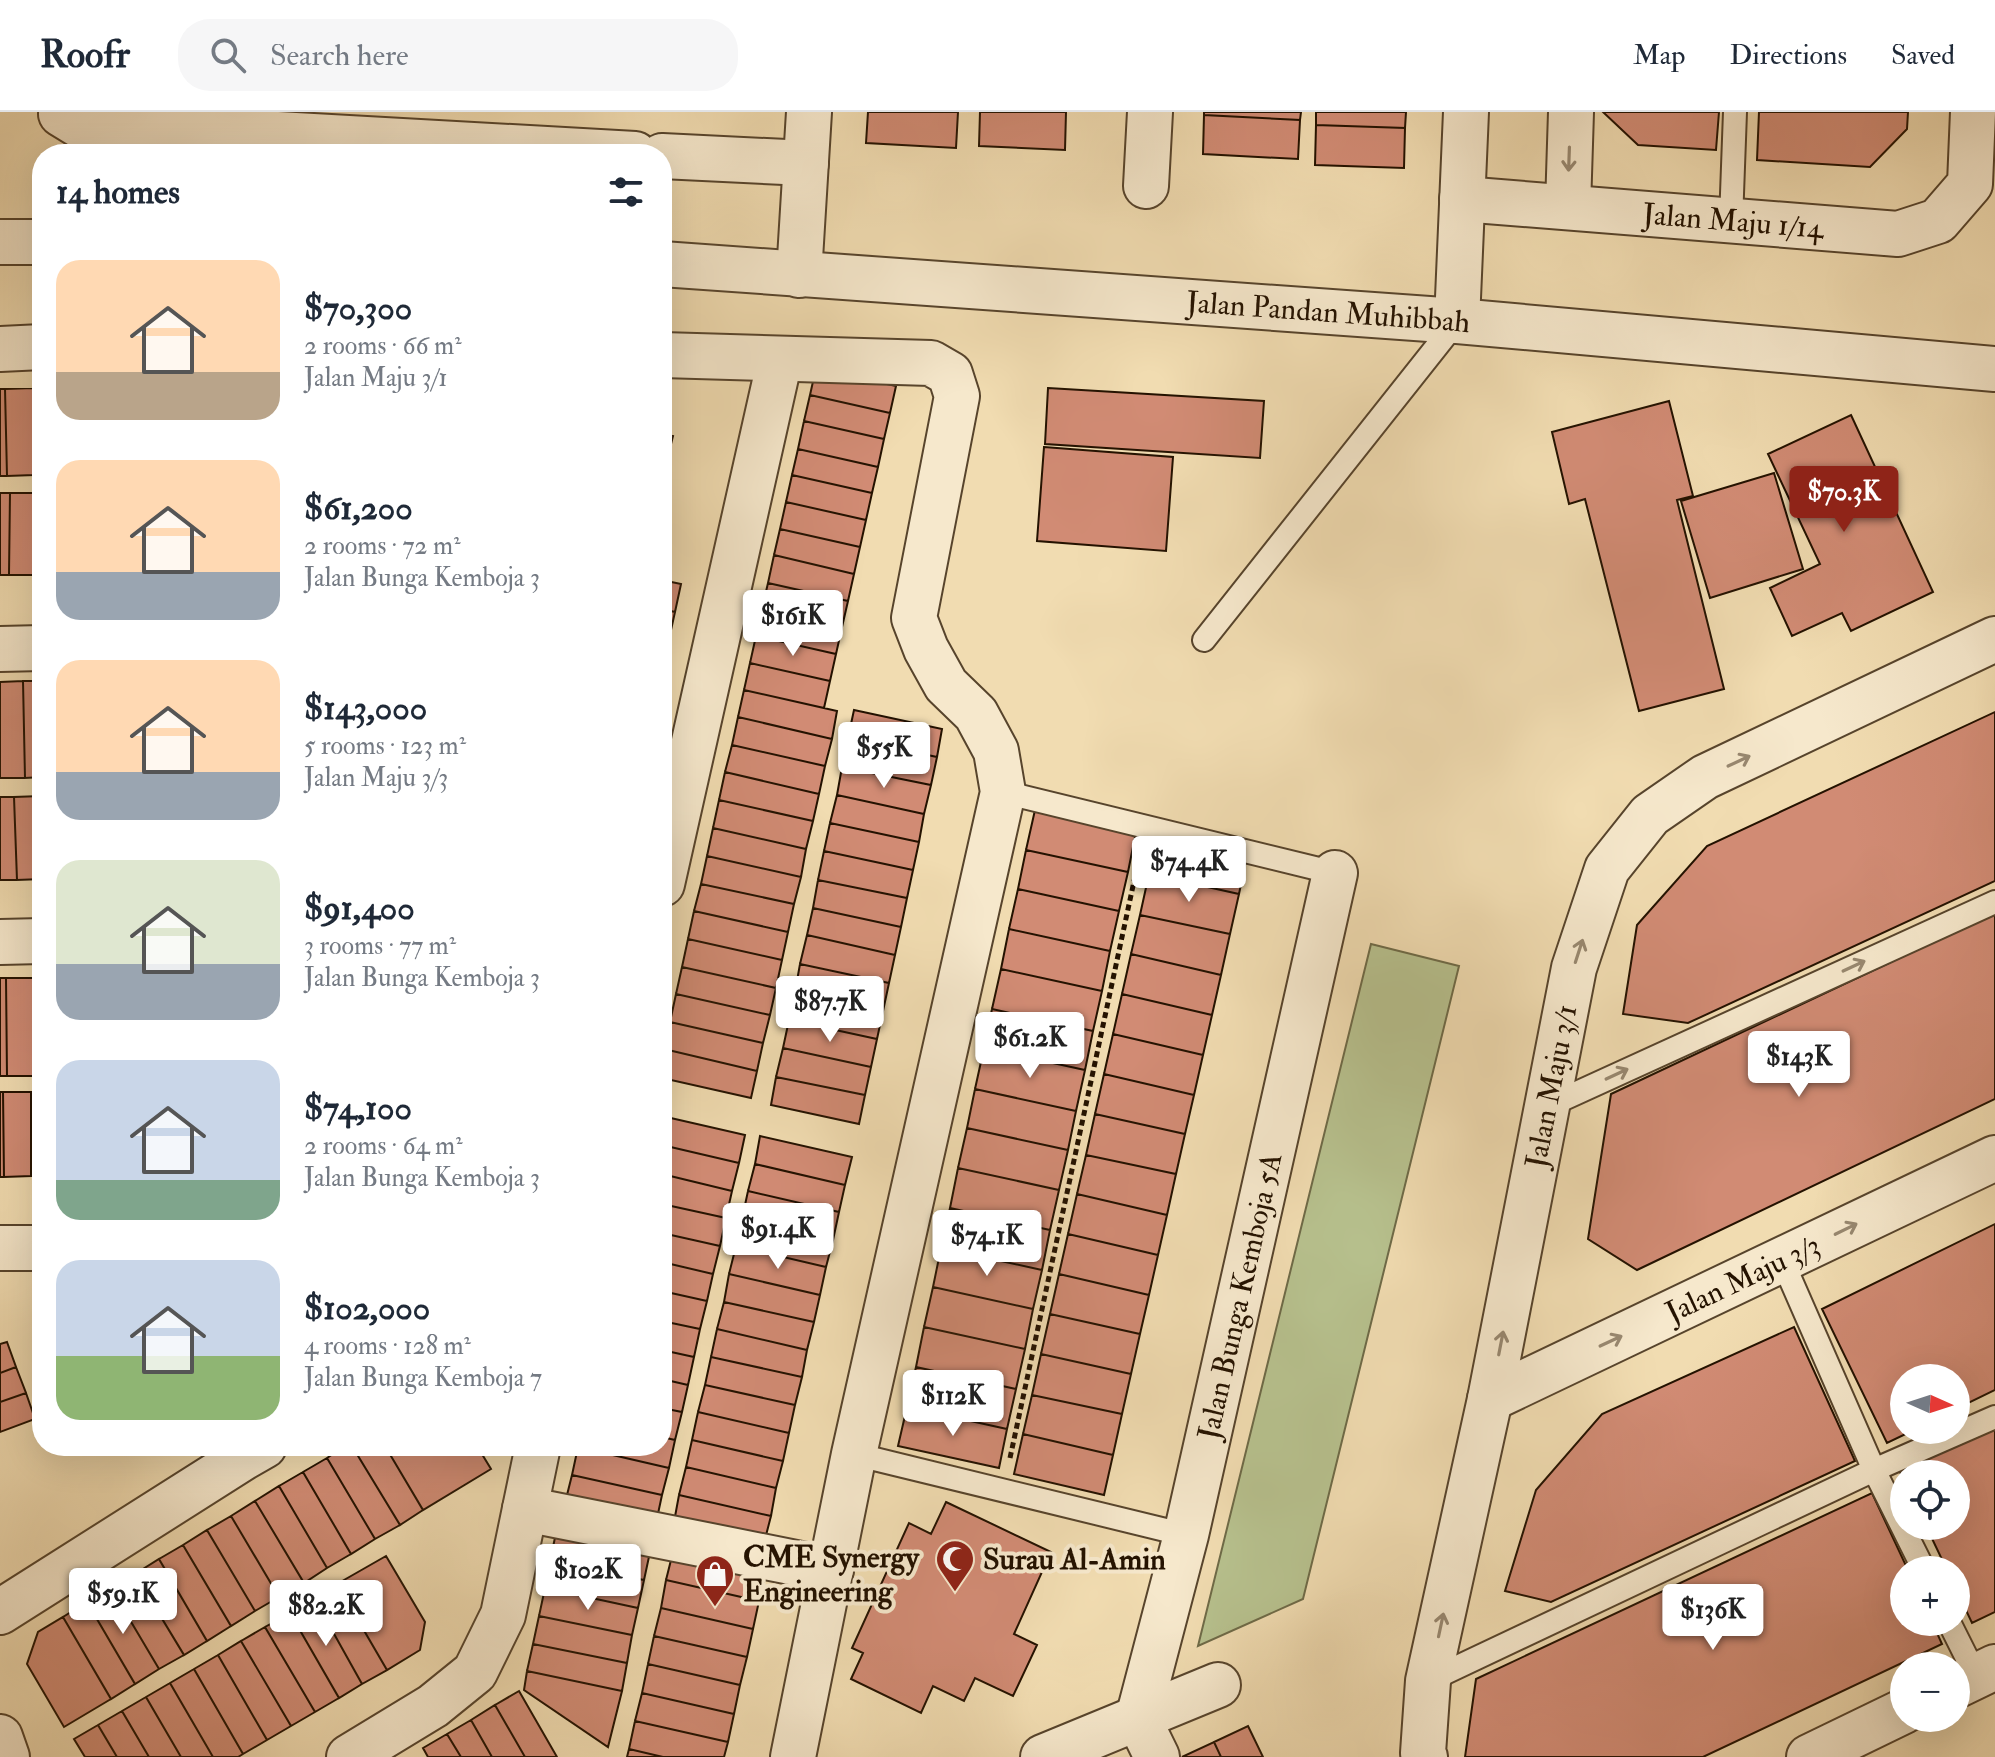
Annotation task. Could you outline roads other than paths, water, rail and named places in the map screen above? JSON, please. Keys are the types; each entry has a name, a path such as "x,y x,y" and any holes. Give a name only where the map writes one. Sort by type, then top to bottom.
{"street":[{"path":"799,275 809,112"},
{"path":"1146,186 1150,112"},
{"path":"1457,321 1466,112"},
{"path":"1568,207 1571,112"},
{"name":"Jalan Maju 1/14","path":"1462,199 1898,234 1938,221 1970,184 1973,112"},
{"path":"61,113 92,133 242,132 456,144"},
{"path":"672,156 806,163"},
{"path":"0,242 32,242"},
{"name":"Jalan Pandan Muhibbah","path":"672,265 1457,321 1995,369"},
{"path":"0,349 32,347"},
{"path":"672,355 931,363 950,374 957,396 914,618 926,649 946,685 976,714 996,751 1003,792 854,1454 793,1757"},
{"path":"672,840 780,359"},
{"name":"Jalan Maju 3/1","path":"1425,1757 1428,1681 1490,1399 1574,968 1607,869 1650,815 1705,777 1995,639"},
{"path":"0,649 32,648"},
{"name":"Jalan Bunga Kemboja 5A","path":"1138,1718 1186,1535 1335,873"},
{"path":"0,942 32,941"},
{"name":"Jalan Maju 3/3","path":"1490,1399 1995,1158"},
{"path":"0,1248 32,1248"},
{"path":"0,1612 242,1456"},
{"path":"349,1757 433,1706 475,1672 503,1615 536,1456"},
{"path":"525,1509 831,1570"},
{"path":"1043,1757 1218,1685"},
{"path":"1138,1718 1157,1757"},
{"path":"1809,1757 1890,1718"},
{"path":"0,1737 7,1757"}],"lane":[{"path":"1731,221 1735,112"},
{"path":"1204,640 1457,321"},
{"path":"1003,792 1335,873"},
{"path":"1546,1107 1995,902"},
{"path":"1782,1260 1874,1470 1917,1556"},
{"path":"1428,1681 1874,1470 1995,1417"},
{"path":"854,1454 1186,1535"},
{"path":"1956,1636 1976,1676"}],"place":[{"name":"Surau Al-Amin","path":"955,1593"},
{"name":"CME Synergy Engineering","path":"715,1608"}]}
